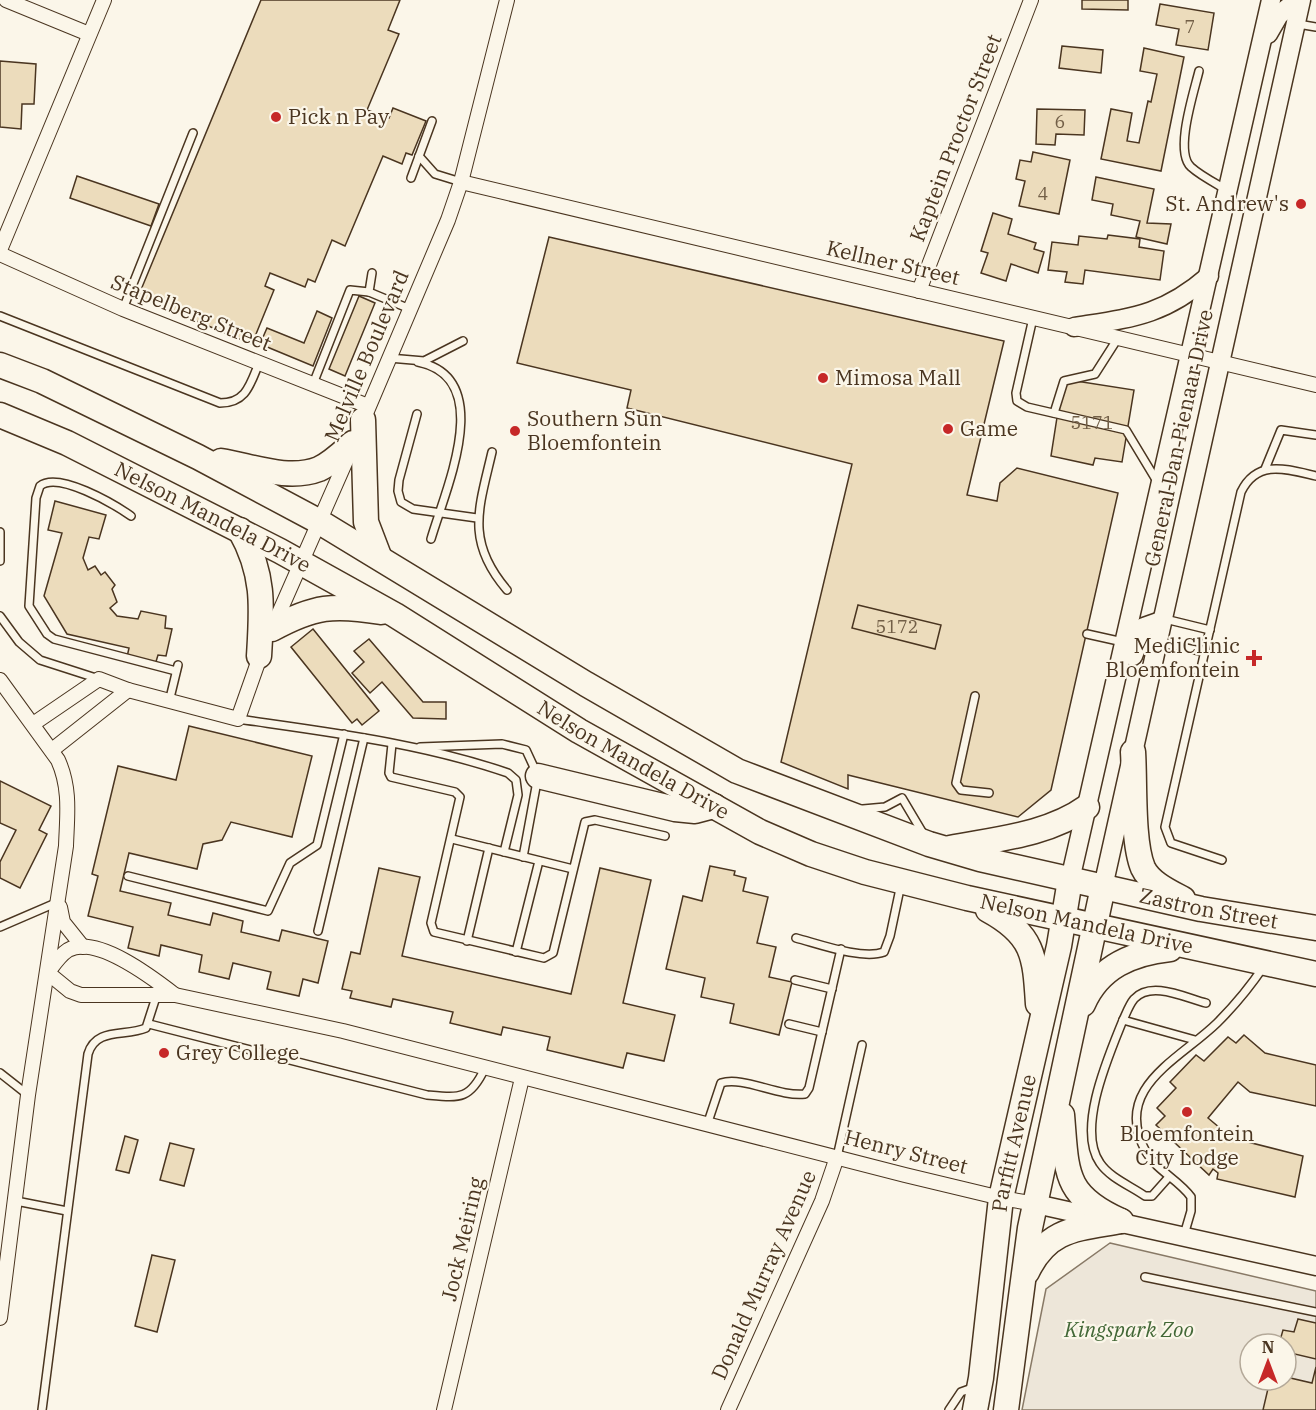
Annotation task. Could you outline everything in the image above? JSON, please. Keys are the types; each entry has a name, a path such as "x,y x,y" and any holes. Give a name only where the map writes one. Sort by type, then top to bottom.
{"highway":[{"name":"Nelson Mandela Drive","path":"0,365 42,381 198,457 318,521 586,684 737,771 833,809 937,846 1103,887"},
{"path":"366,413 366,522 379,556"},
{"name":"Nelson Mandela Drive","path":"0,415 67,443 299,561 395,615 579,731 760,832 811,854 902,882 967,898 1316,974"},
{"path":"198,457 270,471 303,472 330,462 353,443"},
{"path":"240,530 250,548 262,588 259,656"},
{"path":"272,629 305,612 321,607 364,609 395,615"},
{"path":"1133,752 1138,834 1144,869 1160,886 1201,909"},
{"path":"527,778 675,809 695,811 714,806"},
{"path":"937,846 1048,827 1072,818 1087,807"},
{"name":"Parfitt Avenue","path":"975,1410 980,1385 1001,1198 1064,920 1070,879"},
{"name":"Zastron Street","path":"1103,887 1201,909 1316,928"},
{"name":"Parfitt Avenue","path":"1006,1410 1022,1283 1036,1204 1103,887"},
{"path":"967,898 1014,926 1030,947 1035,968 1040,1028"},
{"path":"1073,1029 1086,997 1108,970 1140,953 1186,947"},
{"path":"1060,1086 1069,1180 1095,1209 1121,1221"},
{"path":"1022,1283 1035,1257 1059,1234 1121,1221"}],"street":[{"path":"6,0 89,34"},
{"path":"0,249 104,0"},
{"name":"Melville Boulevard","path":"238,719 259,656 366,413 461,182 507,0"},
{"name":"Kaptein Proctor Street","path":"919,291 1031,0"},
{"name":"General Dan Pienaar Drive","path":"1070,879 1192,355 1271,0"},
{"path":"1257,60 1276,20 1299,0"},
{"name":"General Dan Pienaar Drive","path":"1103,887 1218,362 1296,23 1299,0"},
{"name":"Kellner Street","path":"461,182 1316,385"},
{"name":"Stapelberg Street","path":"0,254 123,309 313,384 366,413"},
{"path":"1074,327 1160,310 1186,296 1209,276"},
{"path":"1107,722 1141,632 1148,624 1162,620"},
{"path":"33,724 99,679 169,702 238,719"},
{"path":"0,680 52,750 63,772 69,807 48,973 28,1095 0,1318"},
{"path":"52,750 128,690"},
{"path":"58,902 63,922 83,947"},
{"path":"48,973 68,950 97,947 158,989"},
{"name":"Henry Street","path":"48,973 69,991 81,995 158,989 175,995 344,1031 1001,1198 1184,1234 1316,1266"},
{"name":"Jock Meiring","path":"444,1410 522,1078"},
{"name":"Donald Murray Avenue","path":"728,1410 822,1201 837,1157"}],"lane":[{"path":"1296,23 1316,27"},
{"path":"1199,71 1185,130 1184,156 1189,166 1227,190"},
{"path":"411,178 432,121"},
{"path":"123,309 193,132"},
{"path":"419,156 428,170 461,182"},
{"path":"369,292 372,273"},
{"path":"313,384 350,290 369,292 410,309"},
{"path":"0,316 220,403 232,403 248,392 259,363"},
{"path":"1033,318 1016,393 1017,401 1027,407 1126,430 1161,489"},
{"path":"1054,413 1064,381 1095,374 1118,338"},
{"path":"418,362 463,341"},
{"path":"389,358 435,366 448,377 457,394 463,415 458,446 431,539"},
{"path":"417,414 398,491 400,502 413,509 477,518"},
{"path":"1264,469 1281,430 1316,435"},
{"path":"492,452 477,518 480,544 491,571 507,590"},
{"path":"1222,860 1171,843 1165,827 1241,492 1255,473 1264,469 1277,467 1316,476"},
{"path":"131,516 110,501 56,481 40,486 36,498 29,606 47,634 54,639 177,668 169,702"},
{"path":"0,532 0,561"},
{"path":"0,616 19,642 40,660 99,679"},
{"path":"1162,620 1210,630"},
{"path":"1086,634 1125,643"},
{"path":"1157,642 1205,652"},
{"path":"975,696 956,783 961,790 989,793"},
{"path":"238,719 344,734 412,747 527,778"},
{"path":"128,876 268,911 290,863 317,845 344,734"},
{"path":"318,931 364,738"},
{"path":"392,744 389,773 391,777 454,792 460,797 431,927 434,932 544,958 552,953 583,826 589,820 664,836"},
{"path":"412,747 516,745 526,750 532,757 527,778 523,857"},
{"path":"504,852 519,795 527,778"},
{"path":"833,809 885,807 902,798 937,846"},
{"path":"452,839 573,869"},
{"path":"467,941 489,848"},
{"path":"516,952 539,861"},
{"path":"796,938 876,955 884,952 890,936 902,882"},
{"path":"0,927 58,902"},
{"path":"707,1125 716,1091 721,1083 726,1082 794,1096 805,1094 809,1088 841,949"},
{"path":"1184,1234 1191,1210 1191,1197 1168,1178 1147,1154 1138,1134 1135,1116 1139,1098 1147,1084 1215,1025 1244,995 1266,963"},
{"path":"795,980 832,989"},
{"path":"42,1410 90,1047 103,1036 141,1031 149,1024 158,989"},
{"path":"1168,1178 1158,1193 1145,1196 1107,1172 1093,1151 1091,1136 1097,1093 1105,1064 1134,999 1146,991 1161,991 1206,1003"},
{"path":"1123,1020 1195,1040"},
{"path":"149,1024 427,1095 453,1097 470,1093 476,1087 485,1068"},
{"path":"789,1024 822,1032"},
{"path":"837,1157 862,1045"},
{"path":"0,1073 28,1095"},
{"path":"16,1201 67,1211"},
{"path":"1144,1277 1316,1312"},
{"path":"949,1410 961,1392 980,1385"}],"green space":[{"name":"Kingspark Zoo","path":"1110,1243 1316,1291 1316,1410 1022,1410 1046,1289"}],"building":[{"path":"261,0 400,0 388,30 399,34 367,110 389,118 393,108 426,121 412,155 406,153 402,164 383,156 345,246 332,240 315,282 308,279 305,287 270,273 265,286 274,290 252,344 138,297"},
{"path":"1082,0 1128,0 1128,10 1082,9"},
{"path":"1160,4 1214,13 1208,50 1176,45 1179,29 1156,25"},
{"path":"1062,46 1103,50 1101,73 1059,68"},
{"path":"1144,48 1184,57 1161,171 1101,159 1111,109 1132,113 1127,141 1139,143 1148,101 1151,102 1157,74 1140,71"},
{"path":"0,61 36,64 34,104 22,104 21,129 0,127"},
{"path":"1037,109 1085,110 1084,135 1056,134 1055,145 1036,144"},
{"path":"1033,152 1070,160 1059,214 1019,206 1025,181 1016,179 1020,160 1031,162"},
{"path":"77,176 159,204 151,226 70,198"},
{"path":"1096,177 1154,189 1147,223 1171,224 1167,244 1136,237 1140,221 1111,215 1113,204 1092,200"},
{"path":"993,213 1012,219 1008,234 1036,243 1034,249 1044,252 1038,273 1011,264 1006,281 981,273 988,253 981,251"},
{"path":"1108,235 1140,239 1139,247 1164,251 1160,280 1085,270 1083,284 1065,282 1067,272 1048,270 1052,242 1078,245 1079,236 1107,239"},
{"path":"549,237 1004,341 967,495 997,501 1000,483 1017,468 1118,493 1051,790 1018,817 848,775 848,789 781,762 852,464 627,408 631,390 517,363"},
{"path":"359,296 375,303 345,376 329,369"},
{"path":"317,311 332,318 313,366 260,344 267,328 304,343"},
{"path":"1063,379 1134,390 1122,462 1095,458 1093,465 1051,456"},
{"path":"55,501 106,515 99,539 89,537 83,558 88,570 95,566 101,575 105,572 115,585 112,589 117,602 110,608 117,616 138,619 141,611 166,616 165,628 172,629 166,656 158,655 155,665 127,657 129,648 67,634 44,596 62,533 48,530"},
{"path":"858,605 941,625 935,649 852,628"},
{"path":"313,629 379,711 362,725 357,719 352,723 291,647"},
{"path":"369,639 423,702 446,702 446,719 413,718 382,682 370,693 352,673 364,662 354,651"},
{"path":"189,726 312,756 292,837 231,822 222,840 203,844 197,869 129,853 120,891 171,903 168,915 210,925 213,913 243,921 241,932 279,941 282,930 328,941 318,983 303,979 299,996 267,989 271,972 233,963 229,979 199,972 202,955 161,945 159,956 128,948 133,927 88,916 98,876 92,874 118,766 176,780"},
{"path":"0,781 51,806 39,830 47,834 20,888 0,878 0,862 16,830 0,823"},
{"path":"710,866 735,871 734,875 746,878 743,891 768,897 757,943 776,947 769,977 792,982 779,1035 730,1023 734,1004 701,997 705,978 666,969 683,896 702,901"},
{"path":"379,868 420,877 402,956 571,994 600,868 651,880 623,1003 675,1015 664,1061 627,1053 623,1068 547,1050 550,1037 503,1027 501,1035 450,1023 453,1012 393,999 391,1007 350,998 352,991 342,989 351,952 360,954"},
{"name":"Bloemfontein City Lodge","path":"1244,1035 1265,1053 1316,1065 1316,1106 1250,1092 1238,1082 1208,1118 1232,1138 1303,1156 1295,1197 1217,1179 1218,1173 1213,1169 1209,1175 1156,1125 1165,1116 1157,1108 1176,1088 1170,1082 1196,1055 1204,1061 1228,1037 1236,1043"},
{"path":"125,1136 138,1140 129,1173 116,1170"},
{"path":"170,1143 194,1149 184,1186 160,1180"},
{"path":"152,1255 175,1260 157,1332 135,1326"},
{"path":"1298,1319 1316,1323 1316,1359 1298,1355 1298,1332 1294,1332"},
{"path":"1316,1367 1316,1410 1263,1410 1267,1392 1298,1392 1298,1380 1312,1383"}],"place":[{"name":"Pick n Pay","path":"276,117"},
{"name":"St. Andrew's","path":"1301,204"},
{"name":"Mimosa Mall","path":"823,378"},
{"name":"Game","path":"948,429"},
{"name":"Southern Sun Bloemfontein","path":"515,431"},
{"name":"MediClinic Bloemfontein","path":"1254,658"},
{"name":"Grey College","path":"164,1053"},
{"name":"Bloemfontein City Lodge","path":"1187,1112"}]}
